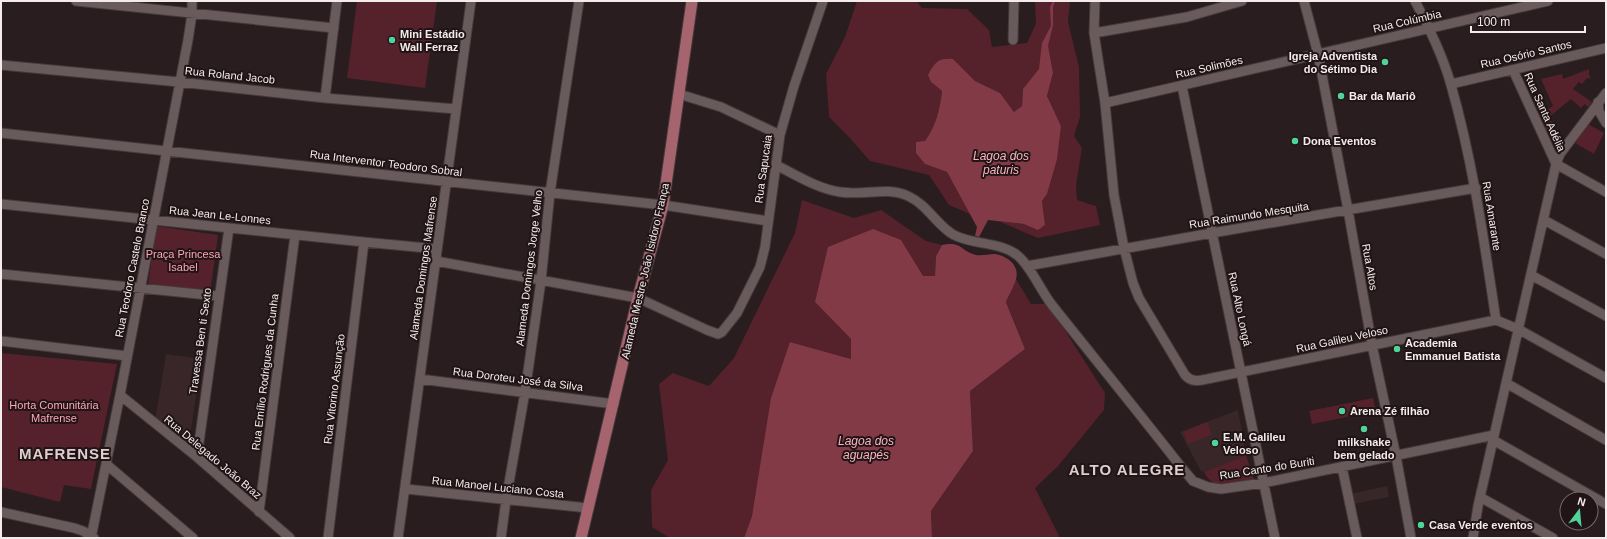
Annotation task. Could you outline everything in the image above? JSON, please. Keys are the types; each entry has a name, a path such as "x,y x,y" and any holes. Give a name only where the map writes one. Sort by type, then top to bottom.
{"main road":[{"name":"Alameda Mestre João Isidoro França","path":"581,538 638,298 662,205 679,94 690,1"}],"street":[{"path":"76,1 334,28"},
{"name":"Rua Teodoro Castelo Branco","path":"92,537 154,220 192,14 192,1"},
{"path":"325,98 337,1"},
{"name":"Alameda Domingos Mafrense","path":"398,538 406,489 471,1"},
{"name":"Alameda Domingos Jorge Velho","path":"501,538 506,500 525,392 541,281 550,194 579,1"},
{"name":"Rua Sapucaia","path":"638,298 718,334 722,332 737,313 760,267 765,247 780,135 794,86 823,1"},
{"path":"1013,40 1014,1"},
{"path":"1095,1 1094,33 1105,103 1114,195 1124,248"},
{"path":"1094,33 1187,17 1215,5 1242,1"},
{"name":"Rua Altos","path":"1304,1 1318,54 1372,345 1396,456 1411,538"},
{"name":"Rua Amarante","path":"1415,1 1429,28 1451,84 1476,188 1496,320"},
{"name":"Rua Colúmbia","path":"1318,54 1548,1"},
{"name":"Rua Osório Santos","path":"1451,84 1606,48"},
{"name":"Rua Solimões","path":"1105,103 1318,54"},
{"name":"Rua Roland Jacob","path":"1,65 325,98 456,109"},
{"name":"Rua Santa Adélia","path":"1513,70 1556,164"},
{"name":"Rua Alto Longá","path":"1182,86 1275,538"},
{"path":"1473,538 1475,516 1556,164 1560,154 1606,93"},
{"path":"679,94 720,108 780,135"},
{"path":"1598,102 1599,111 1606,123"},
{"name":"Rua Interventor Teodoro Sobral","path":"1,133 662,205 768,221"},
{"path":"1556,164 1606,192"},
{"path":"776,165 824,187 839,192 850,193 889,191 899,193 919,202 954,235 1010,251 1021,258 1027,266"},
{"name":"Rua Raimundo Mesquita","path":"1027,266 1476,188"},
{"name":"Rua Jean Le-Lonnes","path":"1,204 437,249"},
{"path":"1544,220 1606,254"},
{"name":"Travessa Ben ti Sexto","path":"197,457 218,296 229,228"},
{"name":"Rua Emílio Rodrigues da Cunha","path":"259,512 295,235"},
{"name":"Rua Vitorino Assunção","path":"328,538 364,242"},
{"name":"Rua Galileu Veloso","path":"1124,248 1133,283 1139,298 1185,375 1193,381 1241,373 1496,320"},
{"path":"436,261 638,298"},
{"name":"Rua Canto do Buriti","path":"1027,266 1052,305 1182,468 1193,481 1208,487 1222,489 1263,483 1493,438"},
{"path":"1,274 218,296"},
{"path":"1531,275 1606,316"},
{"path":"1496,320 1518,329 1606,378"},
{"path":"1,341 127,356"},
{"name":"Rua Doroteu José da Silva","path":"420,379 614,404"},
{"path":"1506,383 1606,440"},
{"name":"Rua Delegado João Braz","path":"120,396 197,457 290,538"},
{"path":"1493,438 1606,504"},
{"path":"106,464 193,538"},
{"path":"1342,467 1356,538"},
{"name":"Rua Manoel Luciano Costa","path":"406,489 588,508"},
{"path":"1480,497 1553,538"},
{"path":"1,512 74,528 92,537"}],"shaded area":[{"path":"166,354 202,359 187,454 154,427"},
{"name":"E.M. Galileu Veloso","path":"1238,410 1246,455 1204,472 1201,471 1180,432"},
{"path":"1387,486 1389,497 1353,504 1350,494"}],"green space":[{"name":"Mini Estádio Wall Ferraz","path":"357,1 437,1 425,88 347,78"},
{"path":"857,1 916,1 922,8 967,9 989,30 992,47 1027,43 1036,24 1035,1 1070,1 1068,22 1079,67 1080,117 1074,136 1082,148 1076,185 1077,200 1096,206 1100,225 1038,238 998,221 1045,225 1042,201 1047,194 1061,126 1047,96 1053,73 1023,89 1022,106 1014,112 1000,93 975,81 953,59 931,82 942,91 940,108 932,131 925,141 925,164 947,172 970,214 949,205 929,175 870,161 829,117 826,74 845,37"},
{"path":"1589,69 1589,76 1591,76 1589,79 1587,78 1582,84 1579,82 1573,89 1592,102 1588,107 1585,104 1581,108 1571,99 1549,117 1561,136 1552,144 1537,115 1553,106 1541,79 1562,74 1563,79"},
{"path":"1588,124 1604,133 1594,154 1575,143"},
{"path":"802,200 854,218 881,210 926,241 942,245 936,256 935,276 922,276 901,240 815,302 851,339 851,359 790,342 752,516 744,538 670,538 652,527 651,490 668,460 659,384 673,373 709,386 734,358 795,233"},
{"name":"Praça Princesa Isabel","path":"156,226 218,235 210,294 148,286"},
{"path":"1016,279 1031,304 1048,304 1105,393 1104,410 1058,466 1035,488 1060,538 932,538 931,511 973,451 970,391 1025,349 1006,301"},
{"name":"Horta Comunitária Mafrense","path":"1,353 117,364 91,489 64,485 60,502 1,487"},
{"name":"Arena Zé filhão","path":"1373,398 1376,411 1312,424 1309,411"},
{"path":"1207,422 1212,435 1188,444 1183,432"},
{"path":"1246,455 1254,479 1233,485 1219,485 1208,479 1204,472"}],"water":[{"name":"Lagoa dos paturis","path":"1053,1 1055,1 1053,7 1053,25 1048,46 1053,73 1047,96 1061,126 1057,159 1047,194 1042,201 1045,225 1038,230 1024,224 988,220 979,237 975,236 977,227 947,172 925,164 916,153 916,142 925,141 932,129 939,111 941,98 942,91 931,82 928,75 935,64 940,60 953,59 975,81 1000,93 1014,112 1022,106 1023,89 1039,69 1042,43 1051,26 1050,7"},
{"name":"Lagoa dos aguapés","path":"873,229 901,240 923,276 935,276 936,256 942,245 954,244 976,255 1000,255 1012,262 1017,274 1014,285 1006,302 1025,349 970,391 973,451 931,511 932,538 744,538 752,516 771,398 790,342 851,359 851,339 815,302 828,247"}],"place":[{"name":"Mini Estádio Wall Ferraz","path":"392,40"},
{"name":"Igreja Adventista do Sétimo Dia","path":"1385,62"},
{"name":"Bar da Mariô","path":"1341,96"},
{"name":"Dona Eventos","path":"1295,141"},
{"name":"Academia Emmanuel Batista","path":"1397,349"},
{"name":"Arena Zé filhão","path":"1342,411"},
{"name":"milkshake bem gelado","path":"1364,429"},
{"name":"E.M. Galileu Veloso","path":"1215,443"},
{"name":"Casa Verde eventos","path":"1421,525"}],"district":[{"name":"MAFRENSE","path":"65,454"},
{"name":"ALTO ALEGRE","path":"1127,470"}]}
